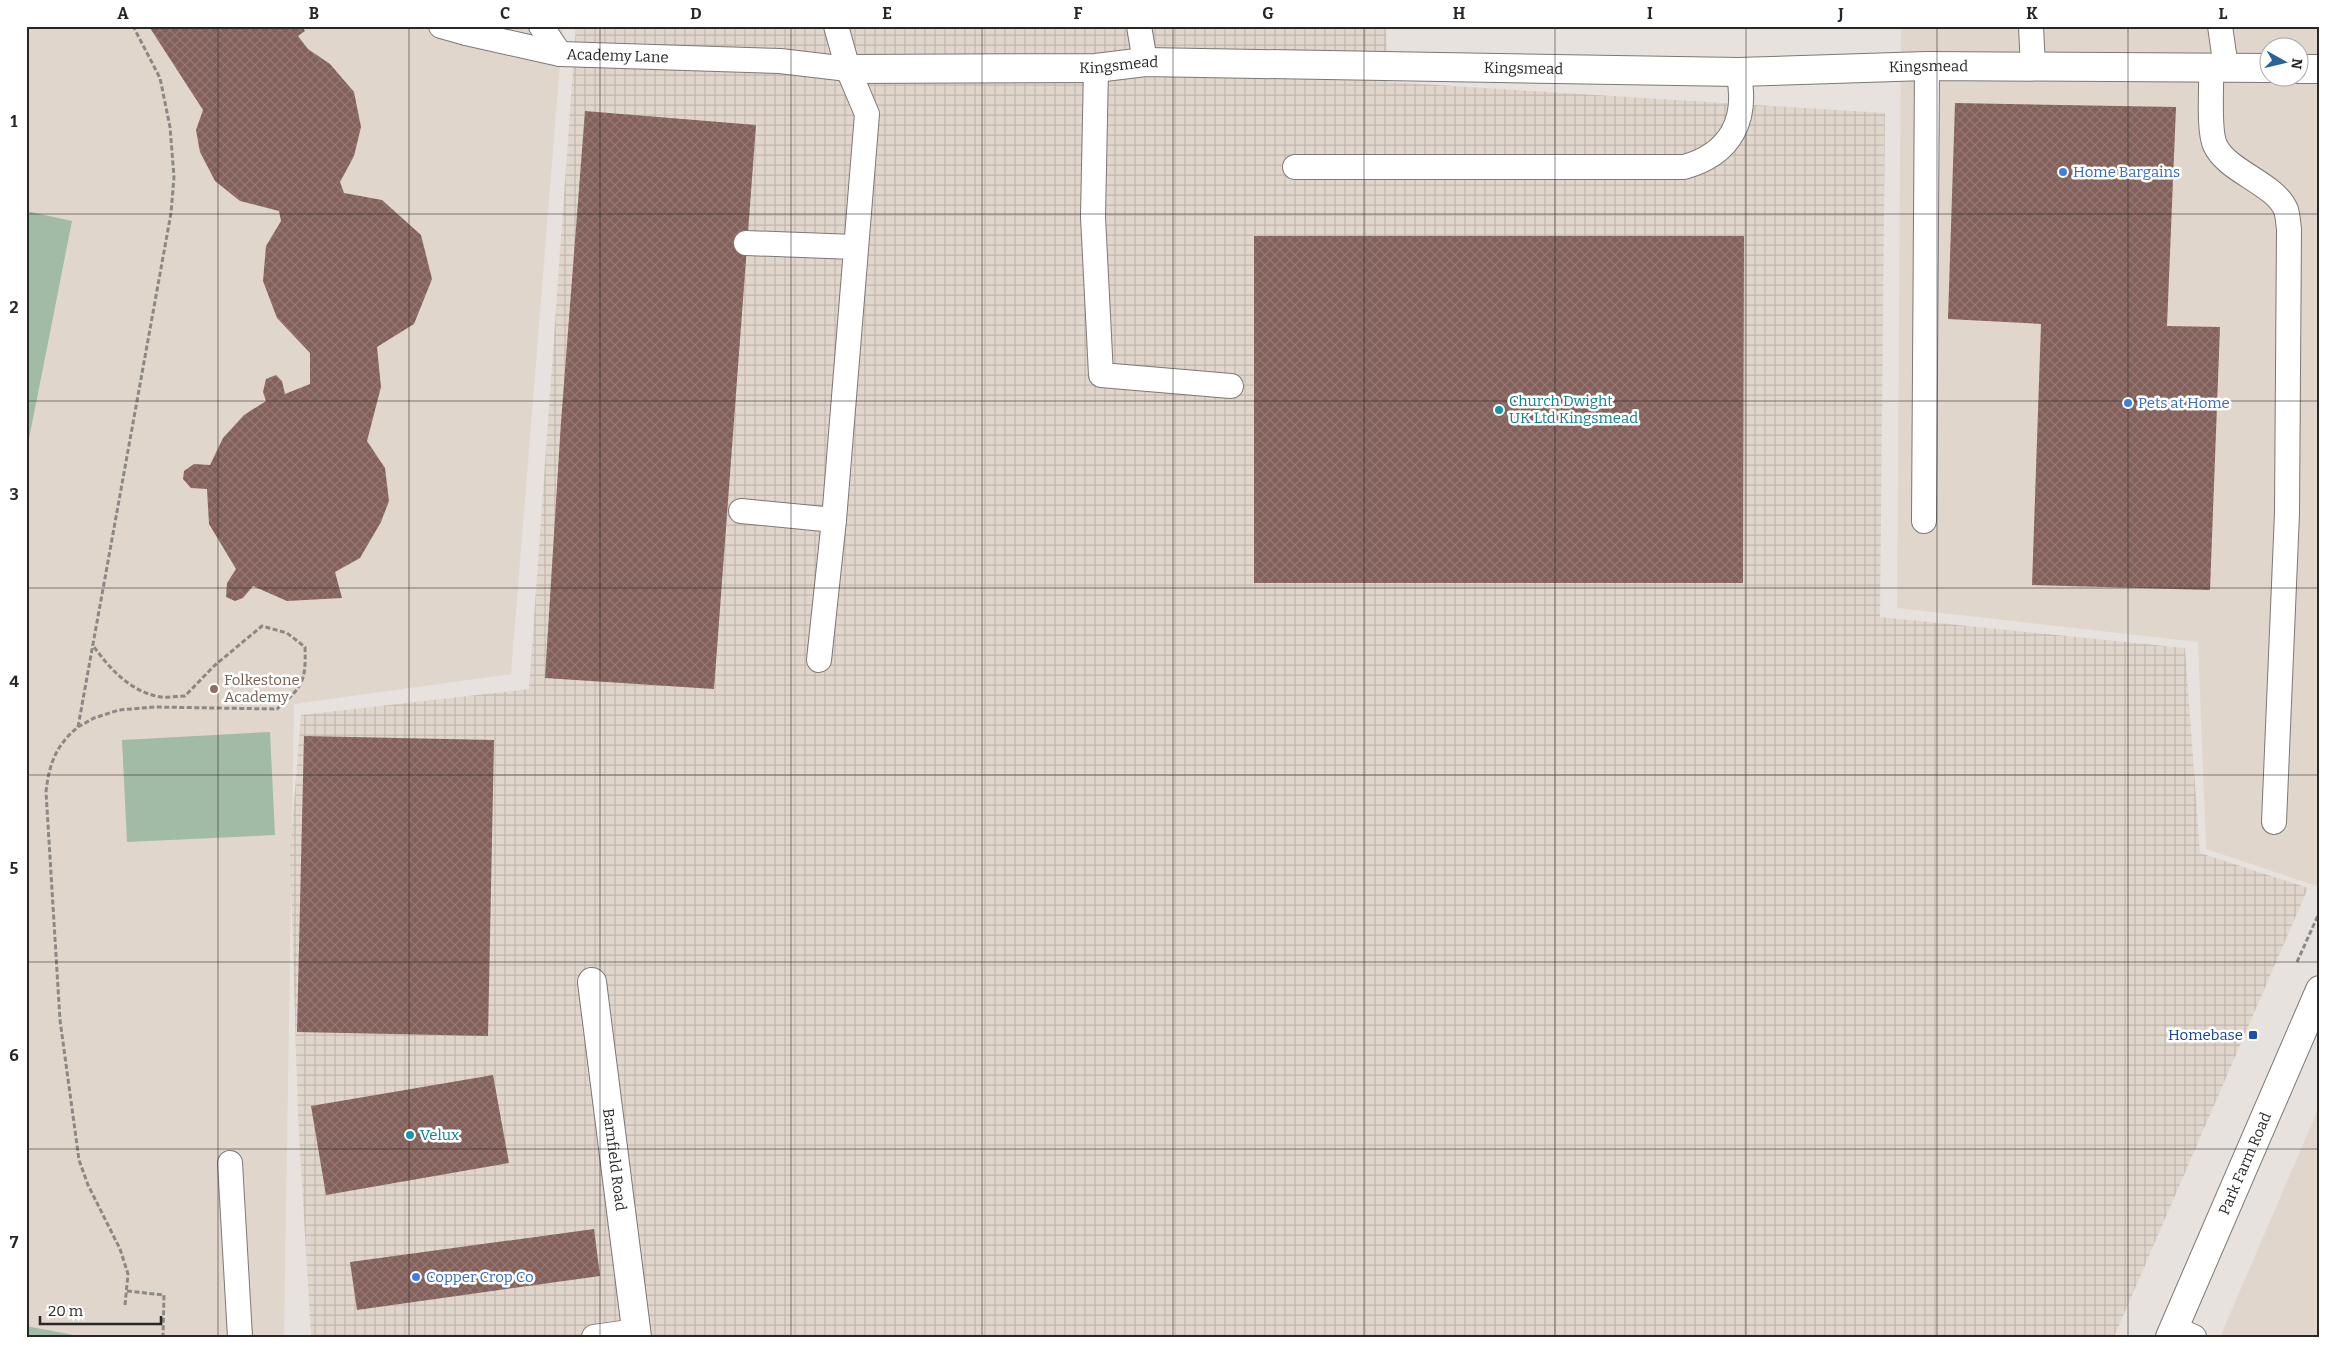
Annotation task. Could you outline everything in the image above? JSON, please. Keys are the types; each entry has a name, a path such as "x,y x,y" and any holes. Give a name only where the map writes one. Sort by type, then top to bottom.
{"street":[{"name":"Kingsmead","path":"848,69 1096,68 1145,62 1738,72 1927,66 2258,68"},
{"name":"Barnfield Road","path":"592,982 637,1334"},
{"name":"Park Farm Road","path":"2180,1334 2320,990"}],"lane":[{"name":"Academy Lane","path":"441,26 465,30 560,54 780,61"},
{"path":"541,26 560,54"},
{"path":"819,660 834,520 867,114 848,69 836,26"},
{"path":"1139,26 1145,62"},
{"path":"2032,26 2033,67"},
{"path":"2220,26 2219,68 2212,127 2215,146 2227,159 2275,196 2286,209 2289,229 2286,513 2274,822"},
{"name":"Kingsmead","path":"780,61 848,69"},
{"path":"1924,521 1927,66"},
{"path":"1096,68 1093,217 1101,375 1231,386"},
{"path":"1295,168 1684,167 1713,156 1724,146 1736,124 1740,110 1742,87 1738,72"},
{"path":"746,243 855,247"},
{"path":"741,511 834,520"},
{"path":"230,1163 240,1337"},
{"path":"594,1337 637,1334"}],"path":[{"path":"78,727 170,213 174,177 170,127 160,78 133,26"},
{"path":"92,644 110,668 138,689 162,697 185,696 214,666 262,626 287,633 305,647 306,672 296,692 277,709 154,707 128,710 94,718 64,738 48,770 46,792 60,1020 79,1160 88,1185 120,1249 128,1274 125,1305"},
{"path":"127,1291 164,1295 162,1337"}],"shaded area":[{"name":"Folkestone Academy","path":"26,26 563,26 511,674 294,704 284,1337 26,1337"},
{"path":"576,26 1386,26 1388,82 1885,113 1880,617 2185,648 2200,853 2308,888 2114,1337 311,1337 298,1116 290,854 301,715 529,689"},
{"path":"1901,26 2320,26 2320,887 2206,849 2198,642 1897,608"},
{"path":"2320,1105 2320,1337 2220,1337"}],"green space":[{"path":"26,211 72,221 26,454"},
{"path":"270,732 275,835 127,842 122,740"},
{"path":"26,1326 84,1337 26,1337"}],"building":[{"path":"152,26 302,26 305,31 298,36 308,49 330,64 354,92 361,127 354,156 340,182 344,193 382,200 421,235 432,279 414,324 377,347 381,387 367,441 385,468 389,501 381,522 360,558 335,572 342,598 287,601 253,586 243,598 235,601 226,597 227,583 236,569 209,524 207,489 191,488 183,479 184,471 194,464 210,465 223,438 244,415 266,401 263,392 266,379 276,375 282,381 285,394 310,384 310,353 277,318 263,281 266,246 281,221 279,211 240,201 215,181 200,152 196,130 203,110 150,28"},
{"path":"1955,103 2176,107 2167,326 2220,327 2210,590 2032,585 2041,324 1948,319"},
{"path":"585,111 756,125 714,689 545,678 561,422"},
{"name":"Church Dwight UK Ltd Kingsmead","path":"1254,236 1744,236 1743,583 1254,583"},
{"path":"304,736 494,740 488,1036 297,1032"},
{"name":"Velux","path":"493,1075 509,1163 326,1195 311,1106"},
{"path":"594,1229 600,1276 357,1310 350,1262"}],"place":[{"name":"Home Bargains","path":"2063,172"},
{"name":"Pets at Home","path":"2128,403"},
{"name":"Church Dwight UK Ltd Kingsmead","path":"1499,410"},
{"name":"Folkestone Academy","path":"214,689"},
{"name":"Homebase","path":"2253,1035"},
{"name":"Velux","path":"410,1135"},
{"name":"Copper Crop Co","path":"416,1277"}]}
